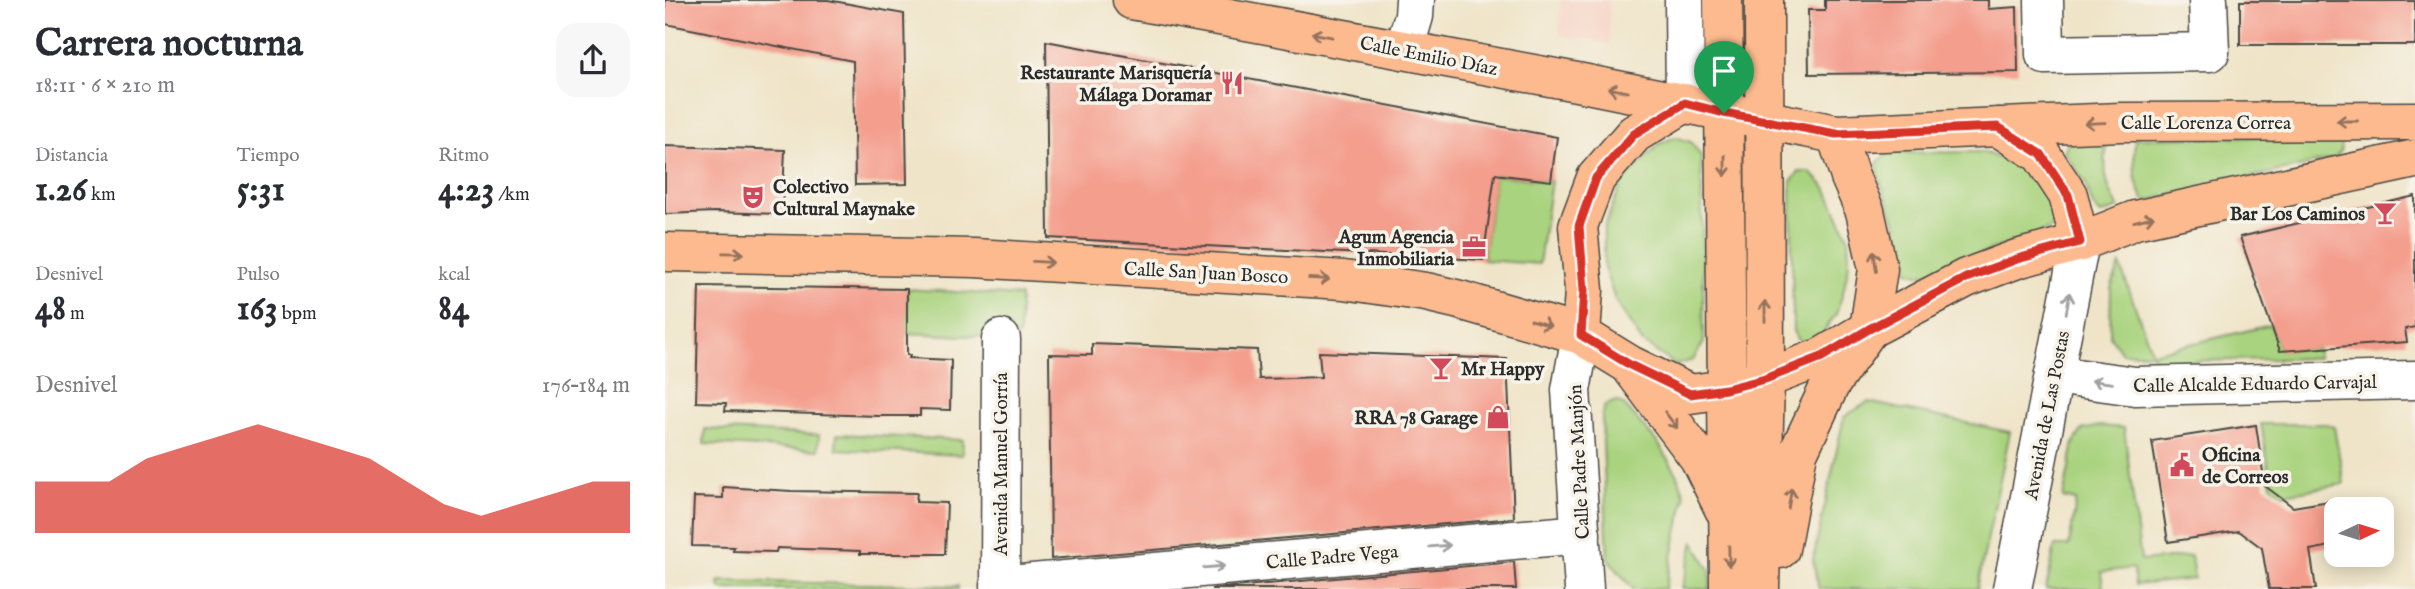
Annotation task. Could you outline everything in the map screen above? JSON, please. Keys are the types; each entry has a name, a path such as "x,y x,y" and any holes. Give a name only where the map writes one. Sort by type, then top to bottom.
{"main road":[{"name":"Calle Emilio Díaz","path":"1132,0 1261,11 1404,50 1685,103 1765,121"},
{"path":"1723,0 1729,589"},
{"path":"1760,589 1765,379 1764,0"},
{"path":"1581,335 1584,290 1579,226 1596,178 1634,134 1685,103"},
{"name":"Calle Lorenza Correa","path":"1765,121 1836,134 2142,121 2415,121"},
{"path":"1998,127 2041,154 2068,195 2080,242"},
{"path":"1773,589 1798,453 1830,385 1869,329 1878,269 1865,211 1836,134"},
{"path":"1765,379 1822,357 1966,278 2017,259 2080,242 2135,220 2415,159"},
{"name":"Calle San Juan Bosco","path":"665,252 975,258 1344,280 1437,295 1581,335 1630,365 1690,394 1726,389 1765,379"},
{"path":"1630,365 1699,458 1728,517"}],"street":[{"path":"1404,50 1414,16 1415,0"},
{"path":"1684,0 1685,103"},
{"path":"2044,0 2045,55 2210,52 2208,0"},
{"name":"Avenida de Las Postas","path":"2012,589 2080,242"},
{"name":"Calle Padre Manjón","path":"1581,335 1571,390 1584,589"},
{"name":"Avenida Manuel Gorría","path":"1000,587 1001,339"},
{"name":"Calle Alcalde Eduardo Carvajal","path":"2054,375 2135,386 2415,380"},
{"name":"Calle Padre Vega","path":"1000,587 1581,534"}],"shaded area":[{"path":"1560,0 1609,0 1610,44 1560,35"}],"green space":[{"path":"2333,136 2340,142 2341,151 2334,159 2145,201 2136,178 2135,138"},
{"path":"1675,137 1691,142 1701,156 1704,342 1693,360 1676,365 1642,342 1616,302 1604,268 1604,228 1622,182 1659,144"},
{"path":"2107,138 2106,174 2110,191 2119,208 2101,214 2093,206 2085,182 2064,151 2068,143"},
{"path":"1982,152 2015,163 2039,182 2058,216 2052,228 1922,275 1908,271 1877,163 1889,153"},
{"path":"1799,172 1810,172 1826,188 1848,237 1849,264 1836,314 1816,342 1805,343 1797,339 1793,331 1791,181"},
{"path":"1495,175 1551,181 1539,264 1483,260"},
{"path":"2120,265 2152,353 2122,353 2110,336 2111,288"},
{"path":"907,289 1020,296 1019,336 906,333"},
{"path":"2271,325 2280,350 2317,348 2318,358 2154,362 2152,353"},
{"path":"1616,401 1624,405 1658,443 1677,474 1685,496 1665,589 1633,589 1608,559 1602,418 1605,405"},
{"path":"1868,402 2010,432 1977,589 1819,589 1813,560 1844,417"},
{"path":"2261,424 2326,424 2334,427 2344,484 2284,494 2272,486"},
{"path":"2100,426 2124,428 2141,561 2191,556 2194,579 2135,585 2133,568 2101,572 2103,589 2046,589 2055,546 2069,546 2076,501 2063,498 2074,443 2082,430"},
{"path":"705,429 819,435 818,450 704,444"},
{"path":"837,434 963,440 962,455 836,449"},
{"path":"1694,542 1710,570 1710,589 1682,589"},
{"path":"719,581 958,586 958,589 720,589"}],"building":[{"path":"665,0 828,0 904,14 907,184 855,185 853,61 665,24"},
{"path":"1825,0 1988,0 1988,9 2017,7 2018,72 1809,74 1808,10 1825,10"},
{"path":"2240,1 2415,1 2415,45 2240,45"},
{"path":"1046,41 1557,137 1551,181 1495,174 1483,260 1048,238"},
{"path":"665,146 785,150 782,214 665,214"},
{"path":"2415,196 2415,327 2405,329 2407,342 2280,351 2240,237"},
{"path":"699,286 907,289 907,355 910,355 909,358 951,360 950,410 920,409 920,416 879,416 725,411 726,403 696,402"},
{"path":"1092,344 1257,350 1259,379 1321,377 1319,352 1507,359 1514,518 1051,559 1049,354 1092,355"},
{"path":"2256,425 2265,486 2293,507 2324,502 2324,547 2310,550 2316,589 2269,589 2262,548 2239,531 2168,542 2152,441"},
{"path":"723,487 917,493 916,502 947,503 945,554 860,554 860,551 777,548 776,552 733,551 734,547 692,546 694,497 723,498"},
{"path":"1514,562 1516,589 1211,589"}],"place":[{"name":"Restaurante Marisquería Málaga Doramar","path":"1232,83"},
{"name":"Colectivo Cultural Maynake","path":"753,197"},
{"name":"Bar Los Caminos","path":"2385,213"},
{"name":"Agum Agencia Inmobiliaria","path":"1474,247"},
{"name":"Mr Happy","path":"1441,368"},
{"name":"RRA 78 Garage","path":"1498,417"},
{"name":"Oficina de Correos","path":"2182,465"}],"route":[{"path":"1685,103 1724,113 1836,134 1998,127 2041,154 2068,195 2080,242 2017,259 1966,278 1822,357 1765,379 1726,389 1690,394 1630,365 1581,335 1584,290 1579,226 1596,178 1634,134 1685,103"}]}
